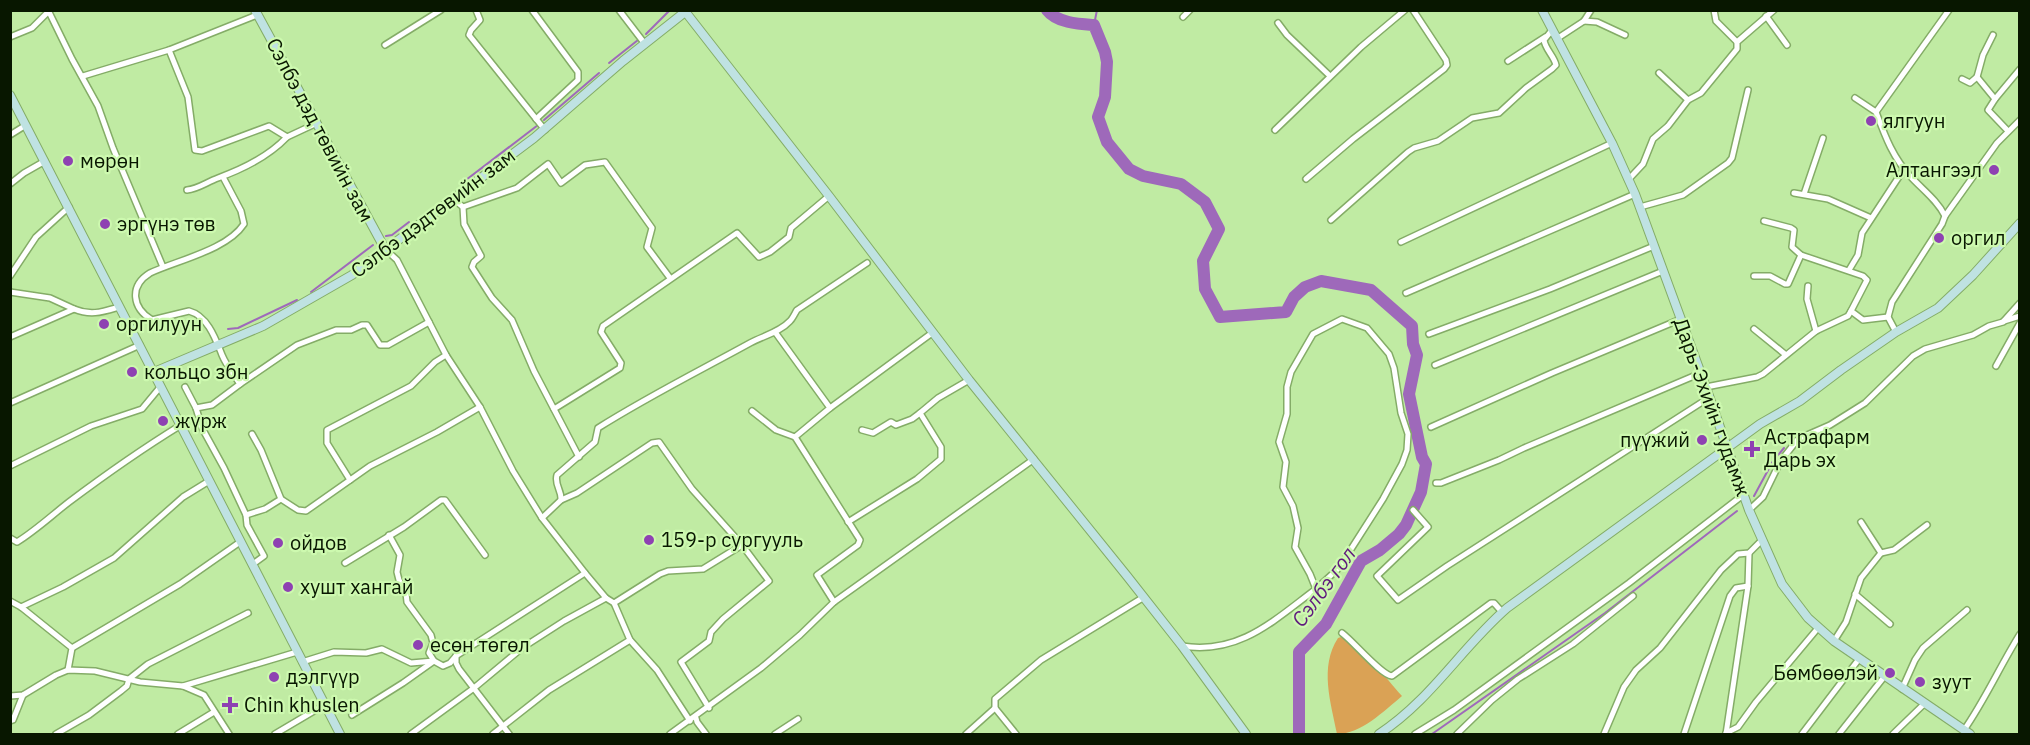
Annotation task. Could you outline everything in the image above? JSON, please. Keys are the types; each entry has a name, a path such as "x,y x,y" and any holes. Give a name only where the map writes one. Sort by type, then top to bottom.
{"main road":[{"name":"Дарь-Эхийн гудамж","path":"1542,10 1550,33 1558,38 1612,143 1635,194 1710,397 1743,495 1761,541 1786,592 1818,628 1834,641 1967,733"},
{"name":"Сэлбэ дэдтөвийн зам","path":"154,372 263,326 352,275 545,130 685,11"},
{"path":"685,11 969,380 1182,646 1246,735"},
{"name":"Сэлбэ дэд төвийн зам","path":"256,13 385,249"},
{"path":"10,95 340,735"},
{"path":"1379,735 1422,701 1474,639 1502,612 1760,424 1800,401 1841,369 1896,332 1938,308 1956,293 2019,224"}],"street":[{"path":"386,45 441,10"},
{"path":"476,10 480,20 469,35 545,130"},
{"path":"532,10 578,72 578,80 536,119"},
{"path":"619,10 645,44"},
{"path":"1183,17 1190,10"},
{"path":"1275,130 1361,47 1404,10"},
{"path":"1306,179 1447,65 1413,10"},
{"path":"1558,38 1584,21 1591,10"},
{"path":"1628,180 1643,164 1653,139 1668,126 1688,100 1701,93 1737,49 1737,42 1716,21 1714,10"},
{"path":"1737,42 1774,10"},
{"path":"1876,112 1949,10"},
{"path":"10,37 32,28 49,11 98,105 113,148 164,267"},
{"path":"83,76 169,50 256,13"},
{"path":"1766,16 1786,45"},
{"path":"1584,21 1597,22 1625,35"},
{"path":"1278,23 1287,35 1330,76"},
{"path":"1508,61 1550,33"},
{"path":"1331,220 1408,152 1438,141 1472,118 1499,113 1526,88 1552,69 1556,65 1545,44 1550,33"},
{"path":"1962,79 1970,83 1977,77 1983,55 1994,35"},
{"path":"169,50 188,97 197,152 269,126 287,137"},
{"path":"2008,131 1988,110 2019,69"},
{"path":"1659,73 1688,100"},
{"path":"1977,77 1995,99"},
{"path":"1640,207 1683,195 1728,163 1732,158 1748,90"},
{"path":"1855,98 1876,112 1890,150 1904,169 1932,197 1945,216"},
{"path":"1896,332 1888,317 1892,302 1945,216 1997,143 2019,120"},
{"path":"187,190 196,189 251,164 276,148 287,137 317,123"},
{"path":"10,135 26,125"},
{"path":"1804,194 1823,138"},
{"path":"1401,242 1612,143"},
{"path":"10,184 45,160"},
{"path":"464,207 517,188 548,164 561,183 585,165 606,162 652,228 647,247 670,278"},
{"path":"1849,270 1858,255 1862,233 1904,169"},
{"path":"224,177 241,211 244,224 237,234 218,246 142,278 135,289 136,297 147,317 152,320 184,312 194,312 213,332 220,344 222,355 240,384"},
{"path":"1794,193 1828,199 1871,218"},
{"path":"1406,293 1635,194"},
{"path":"554,409 620,368 621,363 601,332 603,326 737,233 759,257 770,252 789,237 791,228 829,196"},
{"path":"453,199 464,207"},
{"path":"10,276 36,237 69,207"},
{"path":"464,207 464,224 481,256 472,267 492,298 512,320 528,361 579,457"},
{"path":"1706,387 1757,377 1769,370 1816,331 1848,316 1866,280 1863,276 1849,270 1801,255 1792,247 1794,230 1764,221"},
{"path":"1429,334 1550,289 1654,246"},
{"path":"385,249 397,260 446,355 480,407 513,471 542,518 606,598 614,603 630,640 657,670 706,735"},
{"path":"1754,276 1770,276 1788,284 1801,255"},
{"path":"561,500 556,482 557,475 596,442 598,428 634,405 775,332 792,320 797,310 867,263"},
{"path":"1435,364 1663,271"},
{"path":"1808,286 1807,299 1816,331"},
{"path":"10,292 50,298 83,313 98,314 119,307"},
{"path":"2002,322 2019,303"},
{"path":"10,337 74,309"},
{"path":"1851,311 1863,320 1888,317"},
{"path":"1749,510 1763,497 1780,462 1798,439 1830,425 1865,403 1913,356 1925,349 1972,335 1989,326 2019,316"},
{"path":"1182,646 1208,648 1243,640 1267,626 1316,589 1339,568 1383,499 1402,464 1407,450 1408,434 1401,413 1394,368 1389,354 1367,328 1342,319 1314,334 1291,372 1287,387 1287,414 1279,442 1286,462 1283,487 1293,506 1298,528 1296,547 1316,589"},
{"path":"1431,428 1552,372 1681,319"},
{"path":"196,408 212,405 297,345 336,330 351,330 362,324 367,325 380,345 388,345 429,322"},
{"path":"1996,366 2019,323"},
{"path":"1754,329 1786,354"},
{"path":"775,332 830,408"},
{"path":"795,437 830,408 933,333"},
{"path":"10,403 140,345"},
{"path":"350,480 327,443 327,430 411,386 435,362 446,355"},
{"path":"1436,483 1499,460 1582,422 1701,373"},
{"path":"862,430 873,433 891,422 896,424 912,419 938,398 969,380"},
{"path":"10,466 91,426 142,409 161,386"},
{"path":"185,387 196,408 201,428 224,468 246,515 247,525 264,556 253,564"},
{"path":"1413,510 1428,527 1377,576 1398,600 1710,397"},
{"path":"252,434 281,499 298,510 306,511 370,466 480,407"},
{"path":"752,411 776,430 795,437 859,538 859,544 817,575 834,602"},
{"path":"848,522 917,479 941,459 941,447 920,412"},
{"path":"10,538 17,542 28,536 134,455 181,425"},
{"path":"542,518 561,500 577,493 652,442 659,442 692,489 742,545 769,581 723,619 711,632 709,641 681,662 709,708"},
{"path":"670,735 768,662 834,602 1034,459"},
{"path":"21,607 63,587 114,558 183,497 209,481"},
{"path":"1414,735 1454,710 1629,583 1743,495"},
{"path":"246,515 265,509 281,499"},
{"path":"345,563 404,527 441,500 445,500 485,555"},
{"path":"1861,522 1881,553"},
{"path":"1834,641 1846,622 1861,578 1881,553 1894,550 1927,525"},
{"path":"389,535 400,555 397,572 406,592 407,602 431,635 433,643 429,653 434,661 443,666 585,573"},
{"path":"1604,735 1624,687 1636,670 1660,648 1721,570 1738,554 1749,553 1761,541"},
{"path":"68,670 72,648 180,584 240,542"},
{"path":"614,603 660,574 668,571 703,569 742,545"},
{"path":"1726,734 1748,586 1749,553"},
{"path":"1684,735 1730,596 1736,588 1748,586"},
{"path":"1855,594 1890,624"},
{"path":"1457,735 1477,713 1518,679 1573,645 1633,596"},
{"path":"1016,735 995,708 995,699 1041,660 1144,597"},
{"path":"411,735 522,648 606,598"},
{"path":"10,601 21,607 72,648"},
{"path":"1342,633 1385,674 1392,676 1491,603 1494,603 1502,612"},
{"path":"1902,689 1923,648 1967,610"},
{"path":"56,735 89,715 127,686 129,679 148,664 248,614"},
{"path":"1726,734 1738,727 1818,628"},
{"path":"1967,733 2004,658 2019,634"},
{"path":"493,735 549,690 630,640"},
{"path":"302,662 334,652 366,653 382,650 414,663 434,661"},
{"path":"183,686 297,652"},
{"path":"456,656 459,669 509,735"},
{"path":"1802,735 1859,659"},
{"path":"352,715 403,684 434,661"},
{"path":"10,696 23,695 68,670 95,671 129,679 183,686 204,695 229,735"},
{"path":"1839,735 1884,677"},
{"path":"10,721 16,714 23,695"},
{"path":"1893,735 1924,704"},
{"path":"275,735 324,705"},
{"path":"966,735 995,708"},
{"path":"178,735 214,712"},
{"path":"775,735 798,718"}],"shaded area":[{"path":"1341,637 1358,648 1402,696 1363,726 1337,734 1328,673 1332,649"}],"waterway":[{"path":"646,34 670,10"},
{"name":"Сэлбэ гол","path":"1047,10 1062,20 1094,25 1107,62 1105,97 1098,117 1107,142 1129,169 1143,176 1181,184 1205,202 1219,229 1203,261 1205,289 1220,317 1286,312 1294,297 1305,287 1321,281 1371,290 1412,326 1413,344 1417,355 1409,394 1422,457 1426,464 1421,492 1406,525 1380,550 1361,561 1326,624 1299,652 1299,734"},
{"path":"1094,25 1097,10"},
{"path":"609,63 638,40"},
{"path":"544,120 599,73"},
{"path":"462,183 538,125"},
{"path":"386,236 392,235 409,222"},
{"path":"311,292 373,245"},
{"path":"228,329 238,328 297,300"},
{"path":"1754,496 1773,461 1784,448"},
{"path":"1432,734 1605,613 1737,511"}],"place":[{"name":"ялгуун","path":"1871,121"},
{"name":"мөрөн","path":"68,161"},
{"name":"Алтангээл","path":"1994,170"},
{"name":"эргүнэ төв","path":"105,224"},
{"name":"оргил","path":"1939,238"},
{"name":"оргилуун","path":"104,324"},
{"name":"кольцо збн","path":"132,372"},
{"name":"жүрж","path":"163,421"},
{"name":"пүүжий","path":"1702,440"},
{"name":"Астрафарм Дарь эх","path":"1752,449"},
{"name":"159-р сургууль","path":"649,540"},
{"name":"ойдов","path":"278,543"},
{"name":"хушт хангай","path":"288,587"},
{"name":"есөн төгөл","path":"418,645"},
{"name":"Бөмбөөлэй","path":"1890,673"},
{"name":"дэлгүүр","path":"274,677"},
{"name":"зуут","path":"1920,682"},
{"name":"Chin khuslen","path":"230,705"}]}
